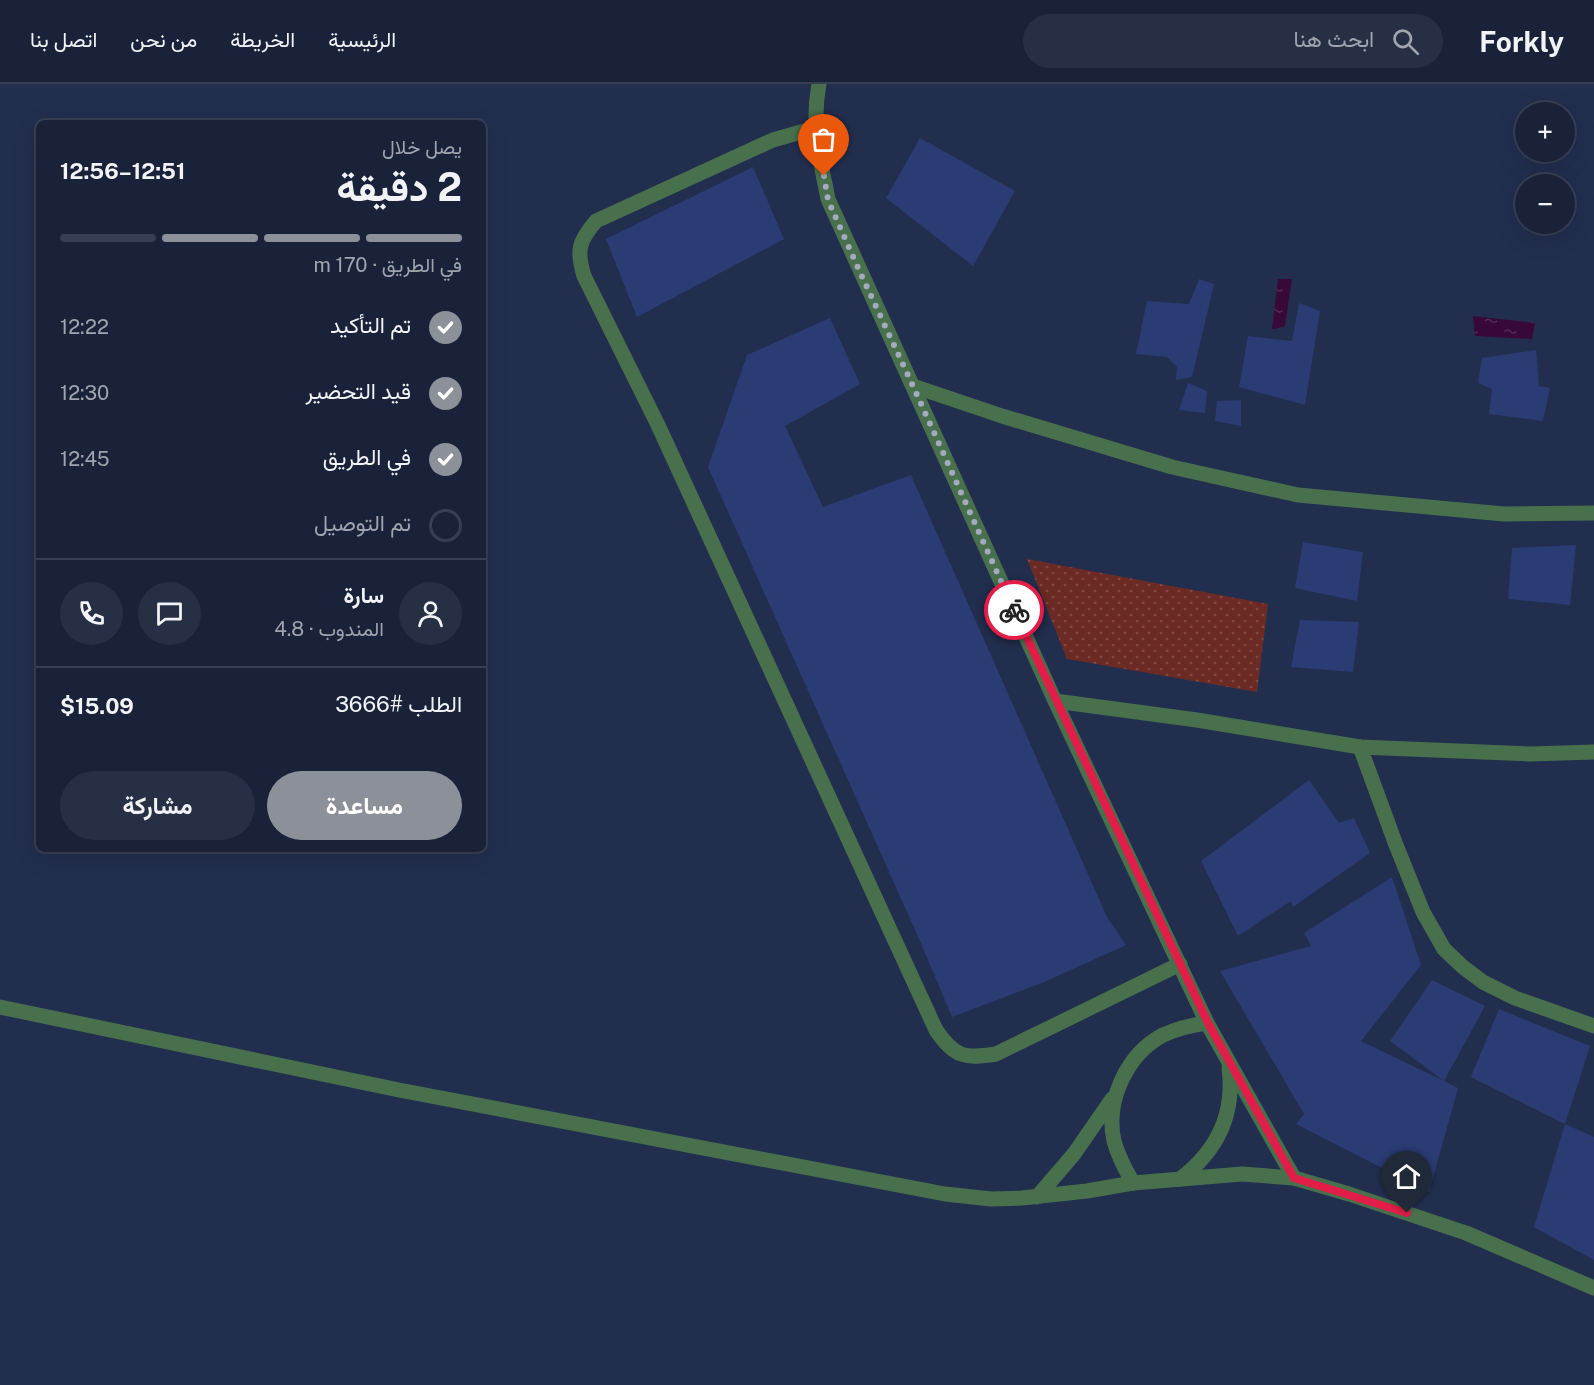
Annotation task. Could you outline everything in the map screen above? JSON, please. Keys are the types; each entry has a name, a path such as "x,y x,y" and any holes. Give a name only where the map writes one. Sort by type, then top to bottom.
{"street":[{"path":"819,84 815,128 828,200 1055,701 1208,1023 1294,1178"},
{"path":"815,128 773,140 596,221 580,244 579,260 584,276 658,425 936,1030 947,1046 962,1055 977,1058 996,1054 1180,964"},
{"path":"913,386 1002,416 1172,467 1298,495 1504,514 1594,513"},
{"path":"1055,701 1197,720 1360,747 1530,753 1594,752"},
{"path":"1360,747 1423,912 1444,949 1483,982 1515,998 1594,1026"},
{"path":"0,1007 399,1090 945,1194 991,1199 1037,1197 1133,1183 1242,1174 1294,1178 1466,1233 1594,1288"},
{"path":"1037,1197 1074,1154 1117,1091 1127,1069 1142,1050 1162,1036 1184,1026 1208,1023"},
{"path":"1180,1179 1206,1156 1216,1142 1224,1123 1230,1093 1228,1061"},
{"path":"1117,1091 1113,1115 1114,1139 1121,1162 1133,1183"}],"shaded area":[{"path":"1027,559 1268,604 1257,692 1067,659"}],"water":[{"path":"1278,279 1292,279 1285,326 1272,330"},
{"path":"1473,316 1535,323 1532,339 1475,336"}],"building":[{"path":"920,138 1015,191 973,266 886,198"},
{"path":"753,167 784,239 637,317 606,239"},
{"path":"1199,279 1214,284 1192,377 1176,380 1177,367 1167,357 1136,354 1147,301 1189,304"},
{"path":"1299,303 1320,311 1305,405 1239,387 1248,336 1292,341"},
{"path":"830,318 860,384 785,426 823,507 911,475 1107,917 1126,945 1042,983 952,1017 708,467 747,355"},
{"path":"1536,350 1539,386 1550,388 1543,421 1489,414 1492,389 1478,383 1482,358"},
{"path":"1188,383 1207,391 1205,413 1179,410"},
{"path":"1241,400 1241,426 1215,421 1217,401"},
{"path":"1303,542 1363,552 1357,601 1295,588"},
{"path":"1576,545 1570,605 1508,599 1512,548"},
{"path":"1300,620 1359,622 1353,672 1291,667"},
{"path":"1309,780 1339,823 1354,818 1370,853 1293,907 1291,901 1238,936 1201,861"},
{"path":"1392,877 1421,965 1361,1041 1458,1088 1429,1192 1296,1124 1304,1114 1220,971 1311,946 1304,933"},
{"path":"1432,980 1485,1006 1444,1081 1390,1041"},
{"path":"1499,1009 1590,1046 1565,1124 1471,1077"},
{"path":"1565,1124 1594,1137 1594,1260 1534,1227"}],"way so far":[{"path":"824,176 828,200 1014,610"}],"route":[{"path":"1014,610 1208,1023 1294,1178 1407,1213"}]}
